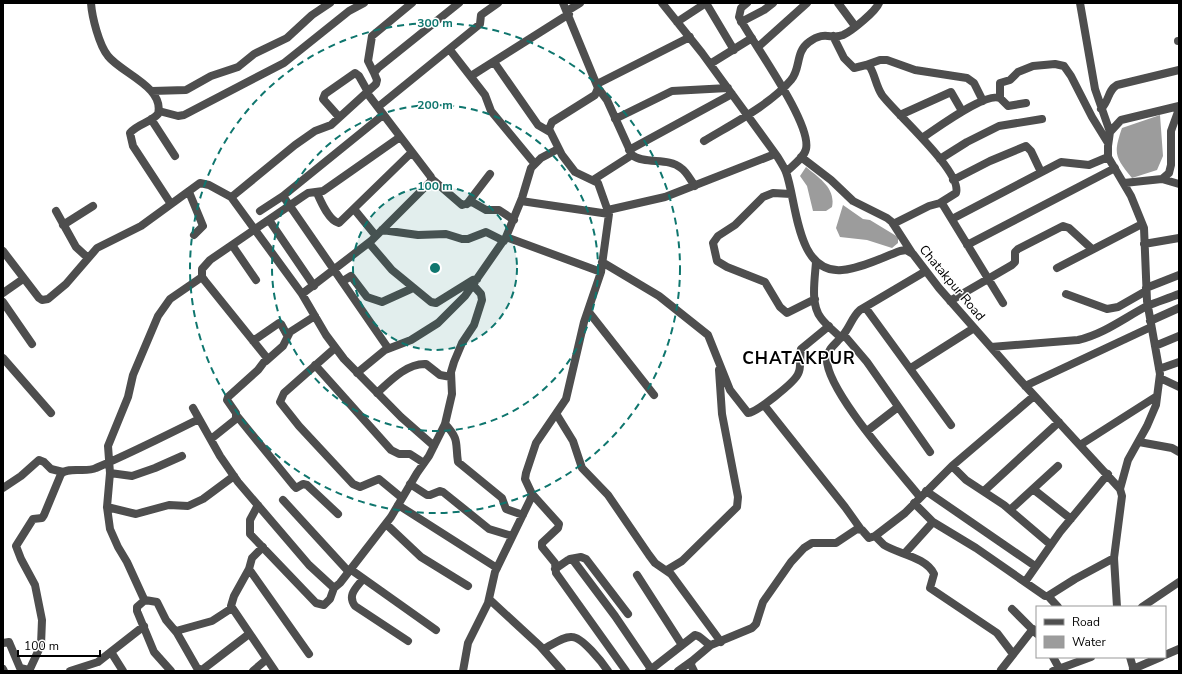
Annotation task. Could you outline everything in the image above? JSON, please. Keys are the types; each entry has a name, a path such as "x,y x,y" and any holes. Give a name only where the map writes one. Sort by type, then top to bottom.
{"street":[{"path":"91,3 93,15 106,54 129,74 146,84 152,91 159,111"},
{"path":"152,91 186,90 211,76 238,67 254,54 287,38 312,15 330,3"},
{"path":"159,111 178,116 184,115 249,83 284,63 349,11 364,3"},
{"path":"231,197 295,145 315,131 331,125 377,83 368,61 372,36 412,3"},
{"path":"374,73 427,27 459,3"},
{"path":"378,107 450,50 480,24 482,15 498,3"},
{"path":"563,3 598,86 607,100 631,152 639,158 675,164 684,171 694,186"},
{"path":"471,76 568,13 578,3"},
{"path":"662,3 690,37 747,114 786,172 799,226 810,254 816,262 815,299 817,312 829,326 843,336 867,362 930,452"},
{"path":"677,22 706,3 734,50"},
{"path":"748,3 739,12 742,22 783,88 804,134 806,148 801,157 786,172"},
{"path":"742,22 764,10 773,3"},
{"path":"758,47 807,3"},
{"path":"838,3 855,26"},
{"path":"704,141 747,114 783,88 794,76 802,49 818,36 842,35 876,9 880,3"},
{"path":"1080,3 1095,89 1101,110 1110,132"},
{"path":"832,36 844,58 854,68 880,60 887,60 914,70 967,78 974,83 983,101"},
{"path":"626,671 557,575 555,563 542,547 542,543 558,528 559,524 532,494 525,479 536,444 557,415 566,399 588,310 600,272 608,212 601,188 593,180 575,172 558,149 550,132 549,126 552,122 595,95 598,86 690,37"},
{"path":"710,64 752,38"},
{"path":"450,50 487,99 491,111 534,163"},
{"path":"494,62 538,125 550,132"},
{"path":"1000,98 1000,83 1010,80 1018,72 1033,66 1048,64 1064,66 1108,143"},
{"path":"866,65 872,70 882,95 940,159 953,180 957,191 940,203 929,206 894,224"},
{"path":"1101,110 1107,103 1110,92 1117,85 1179,70"},
{"path":"339,118 323,100 325,94 355,73 359,76 383,115 432,179 459,204 467,205 472,202 486,210 497,209 514,220"},
{"path":"615,119 672,91 730,91"},
{"path":"593,180 631,152 730,91"},
{"path":"900,115 949,92 953,93 962,111"},
{"path":"922,138 962,111 983,101 993,98 1000,98 1008,106 1026,103"},
{"path":"1117,606 1114,558 1122,496 1120,489 1128,460 1150,420 1158,396 1160,378 1146,289 1142,224 1124,183 1108,157 1108,143 1110,132 1121,120 1179,108"},
{"path":"1162,179 1167,176 1171,169 1175,142 1172,126 1179,108"},
{"path":"159,111 152,120 133,129 130,133 130,141 172,204"},
{"path":"260,211 283,196 383,115"},
{"path":"940,159 984,132 1005,123 1042,119"},
{"path":"152,120 175,156"},
{"path":"266,361 265,356 202,277 202,269 205,265 232,245 308,193 323,191 400,137"},
{"path":"953,180 990,161 1026,146 1029,147 1041,172"},
{"path":"357,373 388,348 411,340 438,323 465,296 505,239 514,220 534,163 546,154 558,149"},
{"path":"317,193 322,204 337,223 340,222 412,152"},
{"path":"521,201 608,212 665,197 775,154"},
{"path":"801,157 853,201 883,215 894,224 913,254"},
{"path":"952,219 1061,162 1089,165 1108,157"},
{"path":"967,245 1115,168"},
{"path":"467,205 490,174"},
{"path":"302,294 369,243 432,179"},
{"path":"1124,183 1162,179 1179,184"},
{"path":"3,251 23,279 39,298 44,300 66,284 97,248 131,232 204,183 231,197 302,294 335,348 377,393 434,446"},
{"path":"189,192 203,226 194,235"},
{"path":"791,194 768,194 756,202 740,221 715,239 713,244 714,254 721,264 765,282 780,307 787,313 815,299"},
{"path":"283,196 388,348"},
{"path":"940,203 946,208 1003,303"},
{"path":"63,225 94,206"},
{"path":"354,209 376,236"},
{"path":"56,211 76,247 88,258"},
{"path":"269,220 314,286"},
{"path":"1057,268 1142,224"},
{"path":"950,301 1014,264 1015,252 1018,249 1060,227 1069,228 1092,249"},
{"path":"382,230 418,235 446,234 462,239 468,239 486,232 600,272"},
{"path":"1144,244 1179,238"},
{"path":"369,243 392,270 427,300 436,303 473,280 475,282"},
{"path":"232,245 256,280"},
{"name":"Chatakpur Road","path":"816,262 823,267 840,270 858,267 900,251 906,250 913,254 950,301 1034,396 1108,474 1120,489"},
{"path":"602,262 659,296 702,331 712,342 730,390 748,414 752,413 795,379 800,368 801,349 829,326"},
{"path":"926,271 855,314 843,336 829,352 827,363 842,398 867,431 923,494 1036,566"},
{"path":"1066,294 1107,309 1118,307 1146,289 1179,275"},
{"path":"343,281 351,276 367,297 382,302 413,288"},
{"path":"145,600 137,586 127,562 114,541 110,529 107,507 110,473 109,441 121,414 133,375 158,316 170,299 202,277"},
{"path":"3,293 23,279"},
{"path":"258,505 250,520 249,531 262,547 316,604 324,605 330,598 334,588 340,583 386,524 424,463 445,424 452,394 451,376 454,362 462,343 474,325 482,300 481,294 475,282"},
{"path":"991,347 1084,338 1101,333 1148,306 1179,294"},
{"path":"3,302 32,344"},
{"path":"865,307 951,425"},
{"path":"1025,386 1151,324 1179,308"},
{"path":"588,310 654,395"},
{"path":"287,335 315,316"},
{"path":"253,341 279,323 287,335 285,344 228,397 227,400 237,416 294,486 296,488 307,484 338,514"},
{"path":"910,368 974,328"},
{"path":"1155,346 1179,336"},
{"path":"335,348 284,393 280,399 282,405 299,426 353,484 360,487 379,479 400,502 497,568"},
{"path":"3,358 51,413"},
{"path":"667,570 682,561 737,507 737,490 722,414 719,361"},
{"path":"1159,369 1179,362"},
{"path":"377,393 392,380 417,365 426,364 440,375 451,376"},
{"path":"315,365 391,450 399,454 410,454 424,463"},
{"path":"1160,378 1179,387"},
{"path":"764,404 869,538 875,536 905,513 952,466 1034,396"},
{"path":"1080,444 1158,396"},
{"path":"867,431 898,407"},
{"path":"194,408 199,419 234,476 309,565 334,588"},
{"path":"557,415 570,435 582,468 608,495 655,563 667,570 721,642"},
{"path":"211,439 234,421 237,416"},
{"path":"3,488 21,476 39,460 44,462 51,470 63,472 91,470 135,452 199,419"},
{"path":"984,491 1059,422"},
{"path":"445,424 451,430 457,444 458,462 502,498 506,509 523,514"},
{"path":"1139,442 1172,448 1179,452"},
{"path":"110,473 132,476 182,456"},
{"path":"952,466 966,480 1010,510 1051,545"},
{"path":"1010,510 1058,466"},
{"path":"3,643 9,642 20,668 29,671 41,645 42,620 35,585 16,546 33,519 42,518 44,516 63,472"},
{"path":"1025,582 1071,518 1108,474"},
{"path":"107,507 136,514 169,505 192,506 234,476"},
{"path":"410,484 427,495 440,491 443,492 489,529 512,536"},
{"path":"1033,489 1071,518"},
{"path":"463,671 468,643 490,599 497,568 532,494"},
{"path":"283,500 349,570 363,578 436,630"},
{"path":"914,503 933,522 976,548 1045,596 1048,596 1057,606"},
{"path":"905,553 933,522"},
{"path":"386,524 420,557 468,586"},
{"path":"678,671 711,645 752,628 756,624 763,602 791,562 804,548 812,543 836,542 860,528"},
{"path":"875,536 885,545 905,553 933,571 930,586 933,590 997,633 1013,654"},
{"path":"262,547 252,558 249,569 234,596 232,608 275,671"},
{"path":"555,570 570,559 581,556 586,559 628,614"},
{"path":"1048,596 1075,579 1114,558"},
{"path":"570,559 615,616 650,670 697,635 711,645"},
{"path":"249,569 309,654"},
{"path":"637,575 682,645"},
{"path":"363,578 352,594 352,601 355,606 408,641"},
{"path":"1143,606 1179,582"},
{"path":"490,599 543,649 562,671"},
{"path":"145,600 137,607 137,611 154,652 171,671"},
{"path":"145,600 157,602 166,620 176,631 199,670 249,634"},
{"path":"176,631 212,621 232,608"},
{"path":"1001,670 1013,654 1035,631 1012,609"},
{"path":"70,671 95,664 144,626"},
{"path":"543,649 569,637 575,638 582,642 608,671"},
{"path":"1166,655 1179,649"},
{"path":"111,652 123,671"},
{"path":"1053,658 1056,670 1088,658"},
{"path":"1130,658 1134,670 1159,658"},
{"path":"253,671 267,659"},
{"path":"692,661 691,665 694,671"}],"water":[{"path":"1160,115 1163,156 1157,170 1132,178 1122,165 1117,155 1117,144 1122,128"},
{"path":"806,167 821,179 829,189 833,200 832,207 826,211 813,211 807,186 800,176"},
{"path":"843,205 863,219 870,220 898,237 898,243 892,248 867,240 840,237 836,228"}],"district":[{"name":"CHATAKPUR","path":"799,358"}]}
